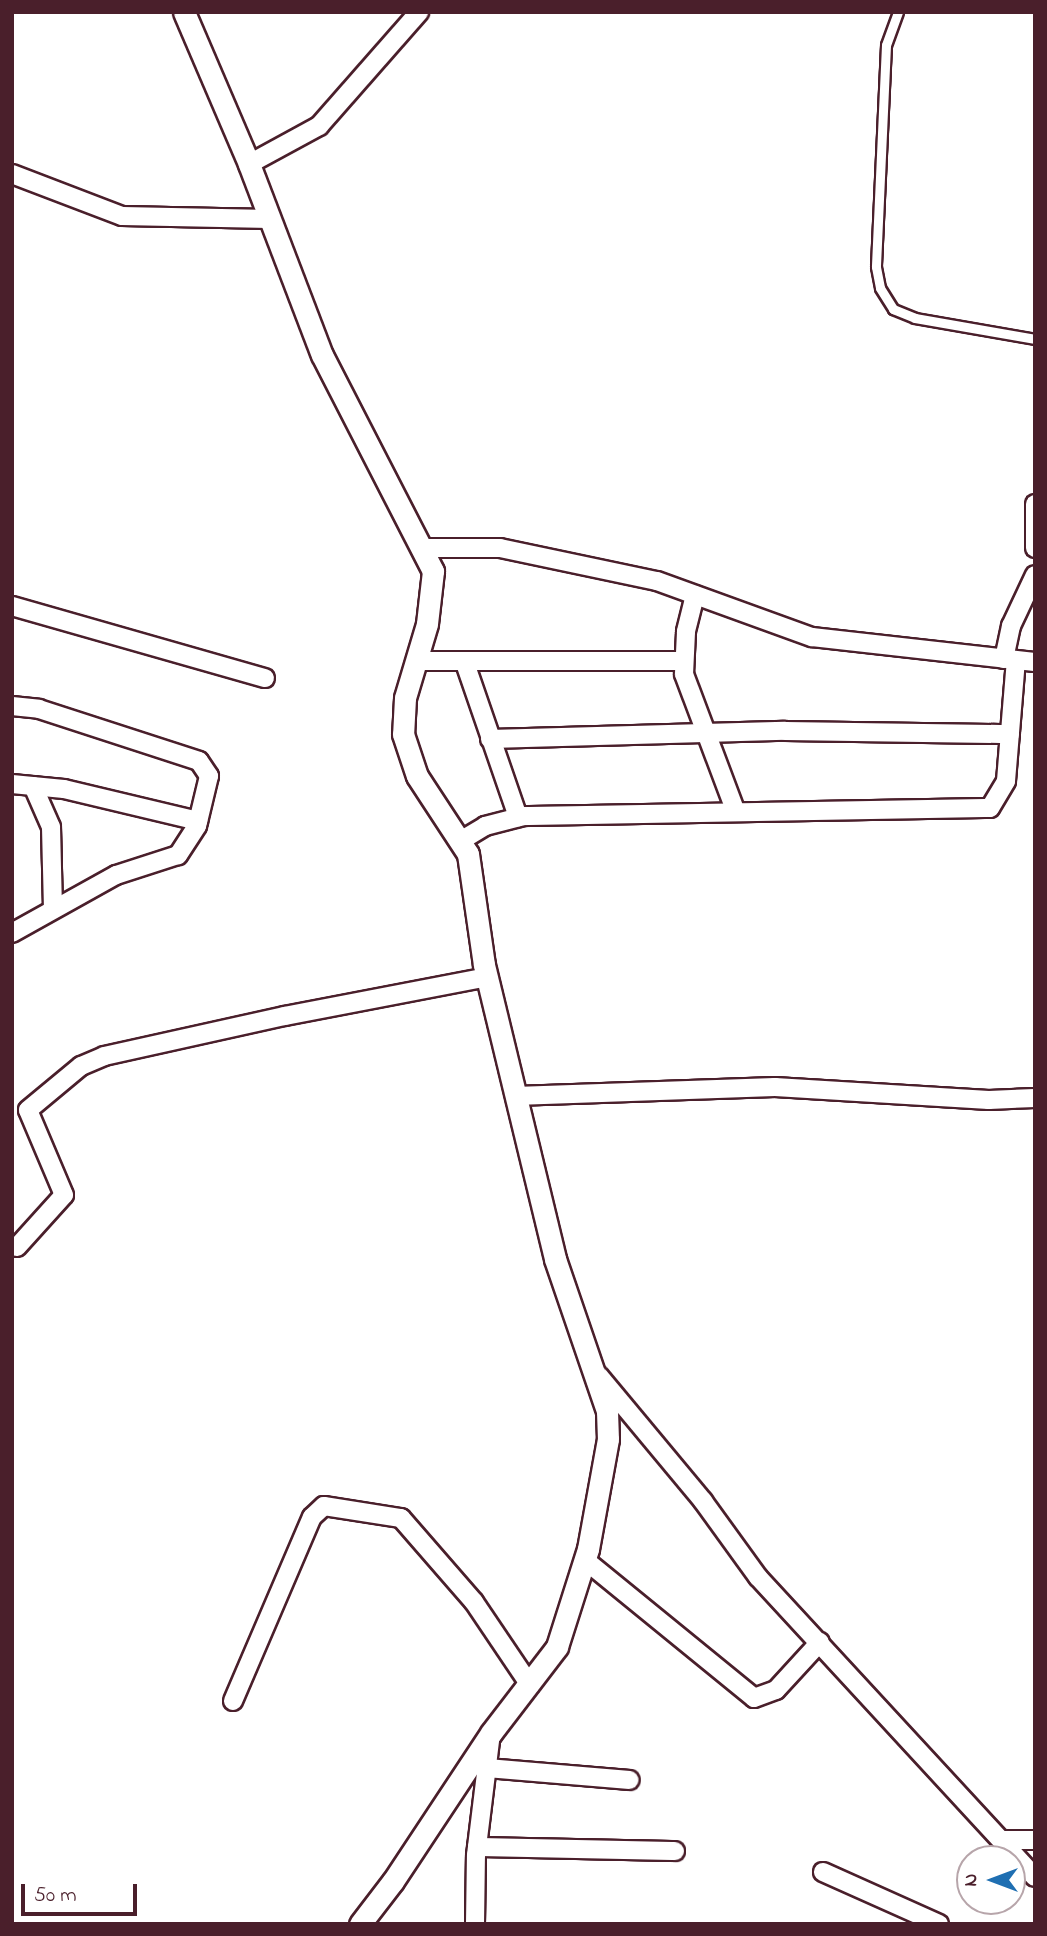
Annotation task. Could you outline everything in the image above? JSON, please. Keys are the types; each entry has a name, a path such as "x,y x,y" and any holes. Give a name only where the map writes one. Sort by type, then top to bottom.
{"street":[{"path":"184,12 249,164 322,355 433,571 433,583 403,712 408,754 417,776 461,840 476,889 487,978 515,1096 555,1259 599,1376 608,1439 585,1560 557,1647 491,1733 393,1881 360,1924"},
{"path":"249,164 319,126 419,12"},
{"path":"12,174 122,216 270,219"},
{"path":"1035,504 1035,548"},
{"path":"422,548 500,548 657,581 812,637 1035,662"},
{"path":"461,840 485,826 518,817 735,810 990,808 1006,781 1010,734 1011,626 1035,575"},
{"path":"695,595 682,661 735,810"},
{"path":"12,606 265,678"},
{"path":"416,661 682,661"},
{"path":"465,663 518,817"},
{"path":"12,706 52,713 205,765 209,776 198,821 178,855 116,875 12,933"},
{"path":"490,739 707,736 785,731 1010,734"},
{"path":"12,784 64,789 198,821"},
{"path":"33,786 51,827 53,908"},
{"path":"17,1247 64,1195 28,1110 81,1066 104,1056 272,1019 487,978"},
{"path":"515,1096 775,1087 989,1100 1035,1098"},
{"path":"599,1376 703,1501 758,1577 1035,1877"},
{"path":"233,1701 312,1517 324,1506 401,1518 474,1602 530,1685"},
{"path":"585,1560 754,1698 776,1690 820,1642"},
{"path":"475,1924 477,1847 491,1733"},
{"path":"487,1768 629,1780"},
{"path":"1002,1840 1035,1840"},
{"path":"477,1847 675,1850"},
{"path":"823,1872 939,1924"}],"lane":[{"path":"898,12 886,45 876,267 880,288 893,309 915,318 1035,339"}]}
